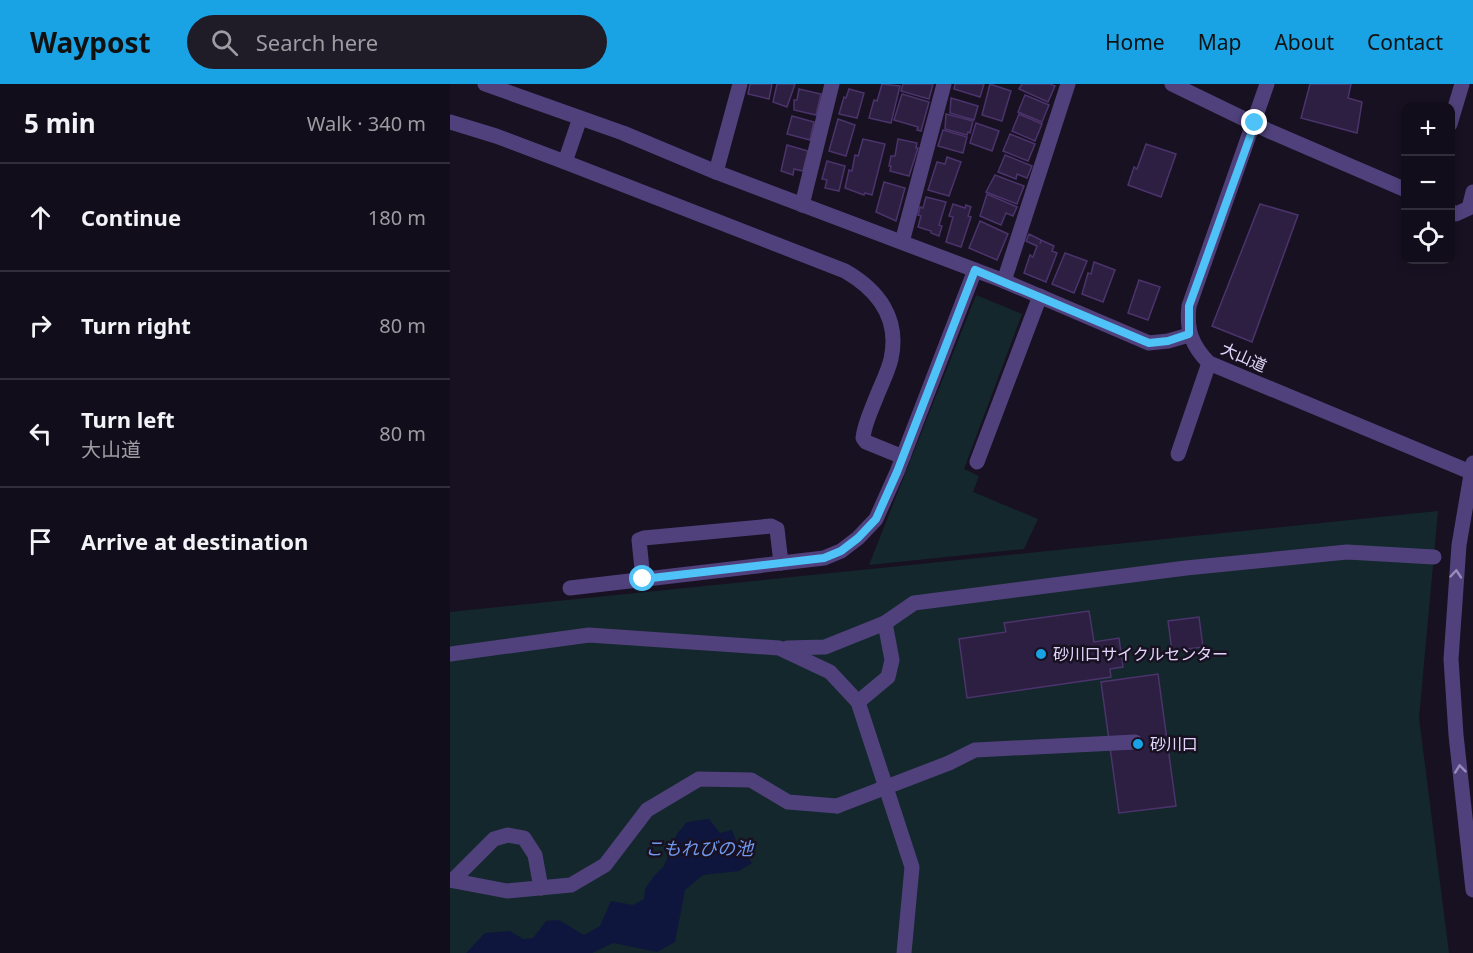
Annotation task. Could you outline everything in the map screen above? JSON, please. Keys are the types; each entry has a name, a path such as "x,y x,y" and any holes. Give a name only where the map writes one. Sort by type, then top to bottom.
{"street":[{"path":"485,84 510,88 716,172 1004,281 1149,343 1168,341 1189,334 1189,306 1267,84"},
{"path":"716,172 740,84"},
{"path":"802,205 832,84"},
{"path":"902,242 944,84"},
{"path":"1004,281 1068,84"},
{"path":"1172,84 1401,188"},
{"path":"1455,107 1462,84"},
{"path":"565,162 580,118"},
{"path":"450,122 565,162 845,271 863,281 875,292 888,314 892,339 891,359 868,417 863,438 866,442 903,457"},
{"path":"1455,214 1468,208 1473,192"},
{"path":"570,588 824,558 841,551 858,538 876,519 903,457 975,270"},
{"path":"977,462 1040,296"},
{"name":"大山道","path":"1189,334 1198,352 1209,363 1472,469"},
{"path":"1178,454 1209,363"},
{"path":"1472,469 1459,545 1451,659 1456,735 1473,890"},
{"path":"643,579 639,540 644,538 771,526 777,529 782,563"},
{"path":"450,654 589,635 779,648 825,647 885,623 914,603 1186,568 1347,552 1434,557"},
{"path":"858,702 888,677 892,660 885,623"},
{"path":"779,648 830,672 858,702 912,867 904,953"},
{"path":"452,880 507,891 571,885 605,865 647,810 699,779 751,780 788,802 837,806 949,763 975,750 1135,742"},
{"path":"452,880 494,839 508,835 524,838 535,855 541,888"}],"green space":[{"path":"976,295 1022,314 964,469 979,476 973,492 1038,519 1024,549 869,565"},
{"path":"1438,511 1419,718 1449,953 450,953 450,612"}],"water":[{"name":"こもれびの池","path":"709,819 720,833 732,830 738,846 752,863 739,871 703,875 685,890 675,942 657,952 613,943 592,953 466,953 485,933 510,931 523,939 533,938 546,921 559,920 584,935 600,926 611,901 633,905 644,899 645,889 664,866 677,834 687,822"}],"building":[{"path":"750,84 772,84 769,99 748,94"},
{"path":"777,84 795,84 787,107 773,102"},
{"path":"882,84 900,86 891,123 869,118"},
{"path":"903,84 933,84 929,99 901,91"},
{"path":"955,84 984,84 980,97 954,89"},
{"path":"990,84 1011,91 1002,121 982,115"},
{"path":"1022,84 1055,86 1048,102 1019,89"},
{"path":"1310,84 1351,84 1348,98 1362,102 1357,133 1301,118"},
{"path":"799,89 821,94 816,115 794,110 794,100 797,100"},
{"path":"849,89 864,93 857,118 839,114"},
{"path":"902,94 929,102 921,131 917,130 918,127 894,120"},
{"path":"1025,95 1049,105 1042,122 1018,112"},
{"path":"951,98 978,106 974,120 950,113"},
{"path":"946,114 973,121 970,133 968,132 967,135 945,129"},
{"path":"1019,114 1042,124 1035,141 1012,131"},
{"path":"792,116 814,122 810,140 787,134"},
{"path":"838,119 855,125 846,156 829,151"},
{"path":"976,123 999,131 992,151 970,143"},
{"path":"943,130 967,137 963,153 938,146"},
{"path":"1010,134 1035,144 1028,161 1003,151"},
{"path":"863,139 885,144 872,195 865,193 864,195 845,188 849,170 852,171 855,155 858,156"},
{"path":"898,139 917,143 916,148 918,148 909,176 890,171 891,156 895,156"},
{"path":"1146,144 1176,154 1161,197 1128,185 1134,167 1137,169"},
{"path":"787,145 808,151 803,171 794,169 793,175 781,171"},
{"path":"1005,155 1032,166 1027,178 1017,174 1016,179 998,172"},
{"path":"947,157 961,162 949,196 928,190 937,162 945,164"},
{"path":"827,161 845,166 839,191 825,188 827,180 822,179"},
{"path":"995,175 1024,186 1017,204 986,192"},
{"path":"884,182 905,188 896,221 876,212"},
{"path":"987,194 1017,207 1013,216 1006,213 1001,225 980,216"},
{"path":"926,197 946,202 939,225 942,226 939,236 918,227 921,216 918,215 920,207 923,208"},
{"path":"953,204 965,208 966,205 971,207 968,216 971,217 961,247 946,242 953,217 949,216"},
{"path":"1260,204 1298,215 1252,342 1212,326"},
{"path":"980,221 1008,234 997,260 969,248"},
{"path":"1029,234 1054,246 1052,251 1057,253 1046,282 1024,273 1030,255 1033,257 1037,246 1026,241"},
{"path":"1065,253 1087,261 1074,293 1052,284"},
{"path":"1094,262 1115,270 1103,302 1082,294"},
{"path":"1139,280 1160,287 1148,320 1128,313"},
{"name":"砂川口サイクルセンター","path":"1089,611 1094,642 1119,638 1123,667 1110,669 1111,677 967,698 959,639 1006,632 1004,623"},
{"path":"1199,617 1203,647 1172,651 1168,621"},
{"name":"砂川口","path":"1158,674 1176,806 1119,813 1101,682"}],"place":[{"name":"砂川口サイクルセンター","path":"1041,654"},
{"name":"砂川口","path":"1138,744"}],"route":[{"path":"643,579 824,558 841,551 858,538 876,519 897,472 975,270 1149,343 1168,341 1189,334 1189,306 1255,123"}]}
